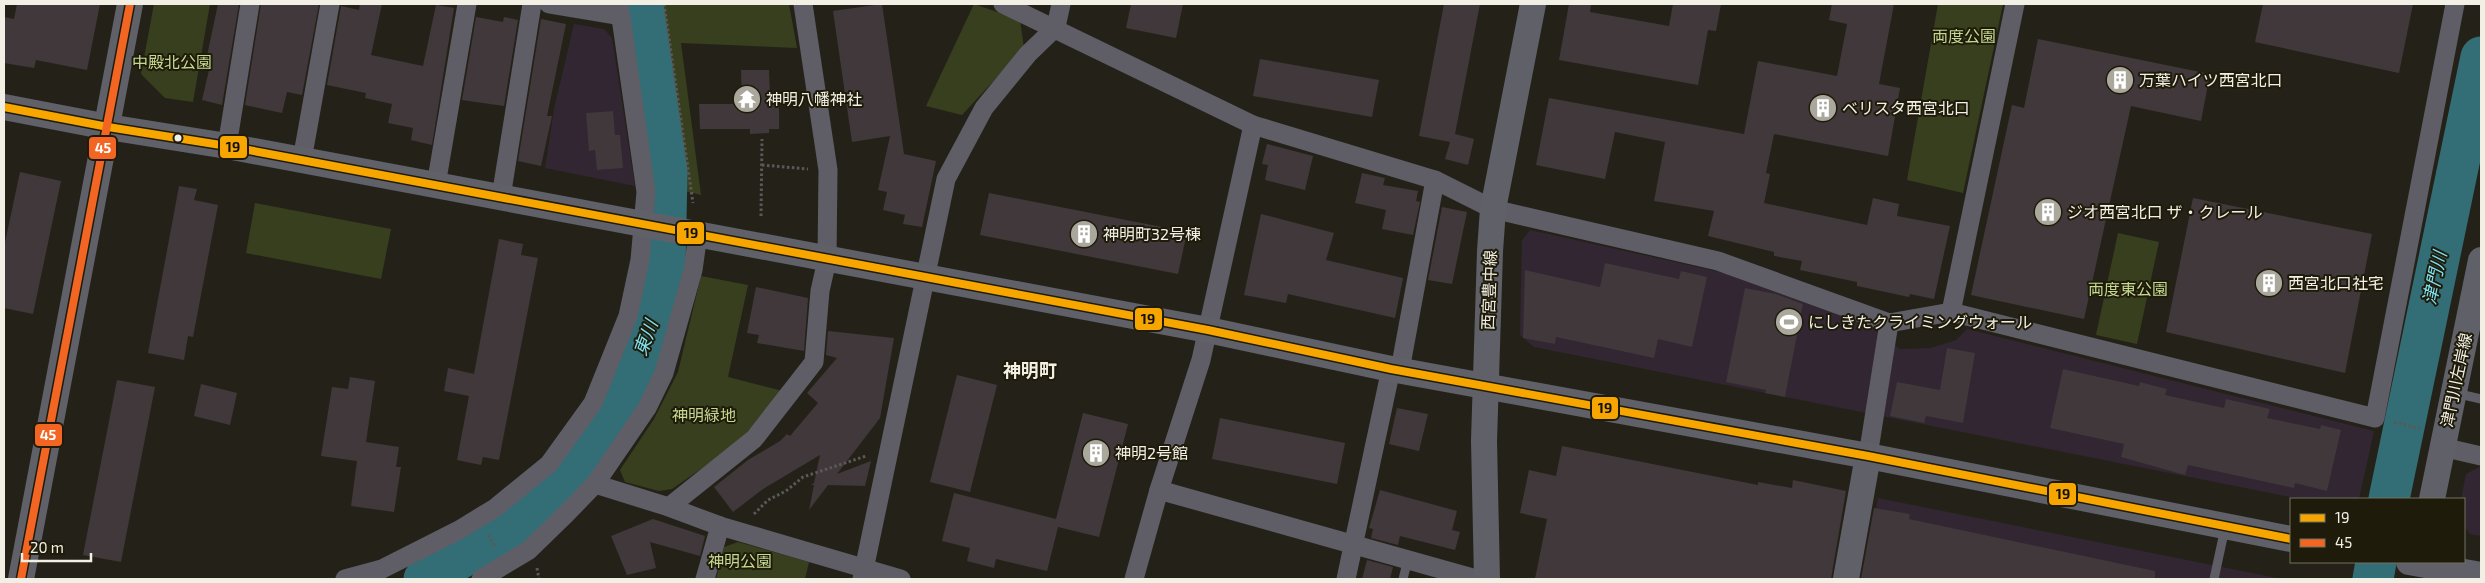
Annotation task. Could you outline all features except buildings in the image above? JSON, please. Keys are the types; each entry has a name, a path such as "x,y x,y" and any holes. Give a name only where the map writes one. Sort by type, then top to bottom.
{"street":[{"path":"21,579 62,352 108,127 130,4"},
{"path":"227,146 250,4"},
{"path":"302,160 330,4"},
{"path":"436,185 467,4"},
{"path":"501,197 532,4"},
{"path":"345,579 382,569 459,530 495,508 549,464 593,403 628,316 647,225 646,192 620,10 549,4"},
{"path":"670,507 754,439 814,362 820,291 827,260 828,170 804,4"},
{"path":"1003,4 1056,27 1253,125 1435,180 1494,209 1718,261 1890,323 1951,312 2375,418 2455,4"},
{"path":"863,574 946,179 984,108 1028,54 1056,27 1061,4"},
{"name":"西宮豊中線","path":"1487,579 1484,441 1490,251 1494,209 1533,4"},
{"path":"1951,312 2016,4"},
{"path":"4,107 108,127 227,146 1208,330 1486,387 1868,456 2290,539"},
{"path":"1134,579 1159,490 1201,360 1253,125"},
{"path":"1346,579 1396,369 1435,180"},
{"path":"480,579 529,550 595,484 647,408 664,373 694,270 692,233"},
{"name":"津門川左岸線","path":"2432,498 2434,438 2454,393 2481,260"},
{"path":"1846,579 1890,323"},
{"path":"2434,438 2481,456"},
{"path":"595,484 670,507 863,574 901,579"},
{"path":"1159,490 1476,579"},
{"path":"705,579 729,529"},
{"path":"2415,567 2481,574"}],"lane":[{"path":"2454,393 2481,399"},
{"path":"2214,579 2225,526"},
{"path":"1403,579 1408,559"}],"path":[{"path":"664,4 693,203"},
{"path":"761,216 762,139"},
{"path":"762,165 828,170"},
{"path":"2392,422 2434,438"},
{"path":"729,529 768,500 786,491 803,477 888,449"},
{"path":"483,528 498,551"}],"shaded area":[{"path":"574,24 604,29 612,38 635,186 545,168 554,109"},
{"path":"1530,230 1743,277 1812,302 1872,328 1900,349 1931,348 1956,340 1967,329 2374,431 2359,498 2295,498 1534,347 1520,335 1522,240"},
{"path":"2481,466 2481,536 2470,534 2465,527 2465,498 2461,498 2466,474"},
{"path":"1878,498 2282,579 1861,579"}],"green space":[{"name":"中殿北公園","path":"154,4 210,4 193,102 165,98 141,74"},
{"path":"654,4 789,4 797,48 681,43 701,195 681,190"},
{"path":"974,4 1020,20 1024,48 962,115 926,106"},
{"name":"両度公園","path":"1938,4 2003,4 1963,193 1907,180"},
{"path":"255,203 391,229 381,279 246,253"},
{"name":"両度東公園","path":"2118,233 2159,242 2137,344 2096,335"},
{"name":"神明緑地","path":"701,276 748,285 728,377 783,391 737,444 672,489 659,491 625,482 620,470 654,419 678,372"},
{"name":"神明公園","path":"738,542 809,562 805,579 716,579 724,547"}],"waterway":[{"name":"東川","path":"424,579 512,529 579,470 623,398 653,326 665,270 667,171 643,4"},
{"name":"津門川","path":"2389,498 2481,57"},
{"name":"津門川","path":"2373,579 2376,563"}],"transit line":[{"name":"45","path":"21,579 130,4"},
{"name":"19","path":"4,107 108,127 227,146 1208,330 1391,369 1868,456 2290,539"}],"place":[{"name":"万葉ハイツ西宮北口","path":"2120,80"},
{"name":"神明八幡神社","path":"747,99"},
{"name":"ベリスタ西宮北口","path":"1823,108"},
{"name":"ジオ西宮北口 ザ・クレール","path":"2048,212"},
{"name":"神明町32号棟","path":"1084,234"},
{"name":"西宮北口社宅","path":"2269,283"},
{"name":"にしきたクライミングウォール","path":"1789,322"},
{"name":"神明2号館","path":"1096,453"}],"district":[{"name":"神明町","path":"1030,371"}]}
